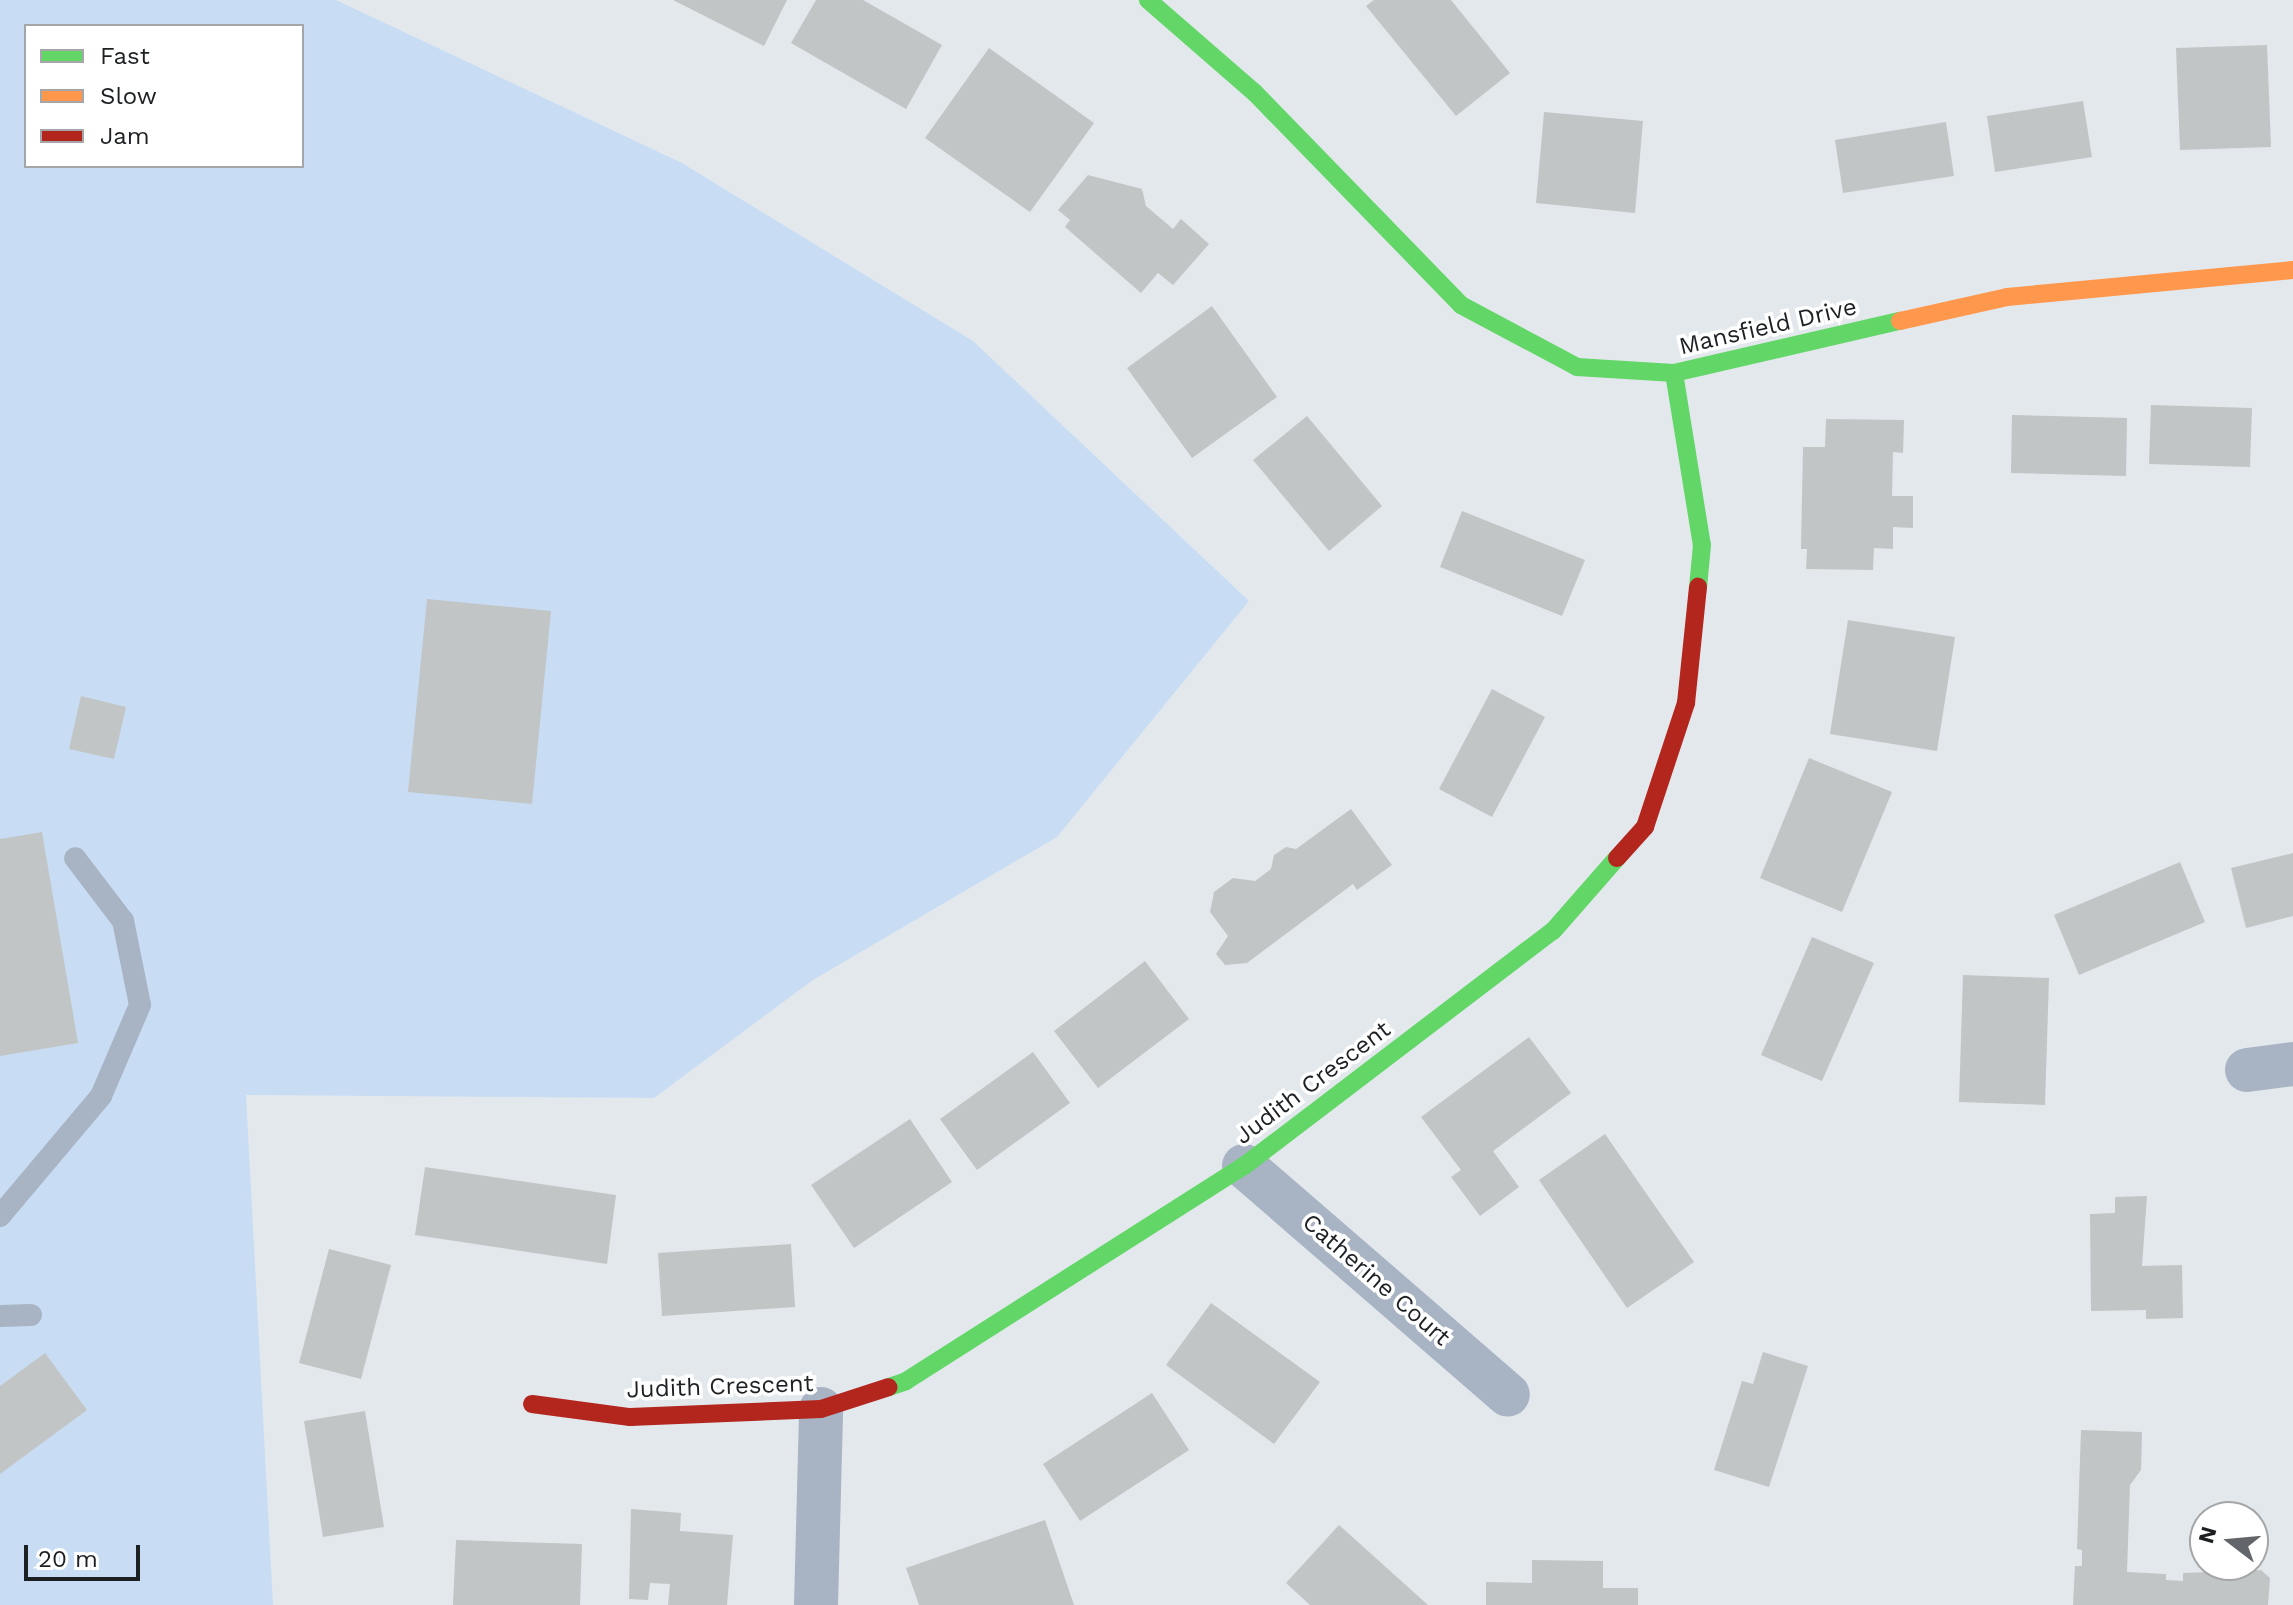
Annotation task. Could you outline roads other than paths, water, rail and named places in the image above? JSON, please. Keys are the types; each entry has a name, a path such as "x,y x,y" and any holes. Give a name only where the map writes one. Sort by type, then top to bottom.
{"street":[{"name":"Mansfield Drive","path":"1148,0 1255,93 1461,305 1577,367 1674,373 2007,297 2293,270"},
{"name":"Judith Crescent","path":"532,1404 630,1417 821,1409 906,1381 1244,1166 1553,931 1645,827 1686,703 1702,545 1674,373"},
{"path":"2247,1070 2293,1064"},
{"name":"Catherine Court","path":"1244,1166 1508,1395"},
{"path":"816,1605 821,1409"}],"lane":[{"path":"0,1216 101,1096 140,1005 123,921 75,858"},
{"path":"0,1316 31,1315"}]}
